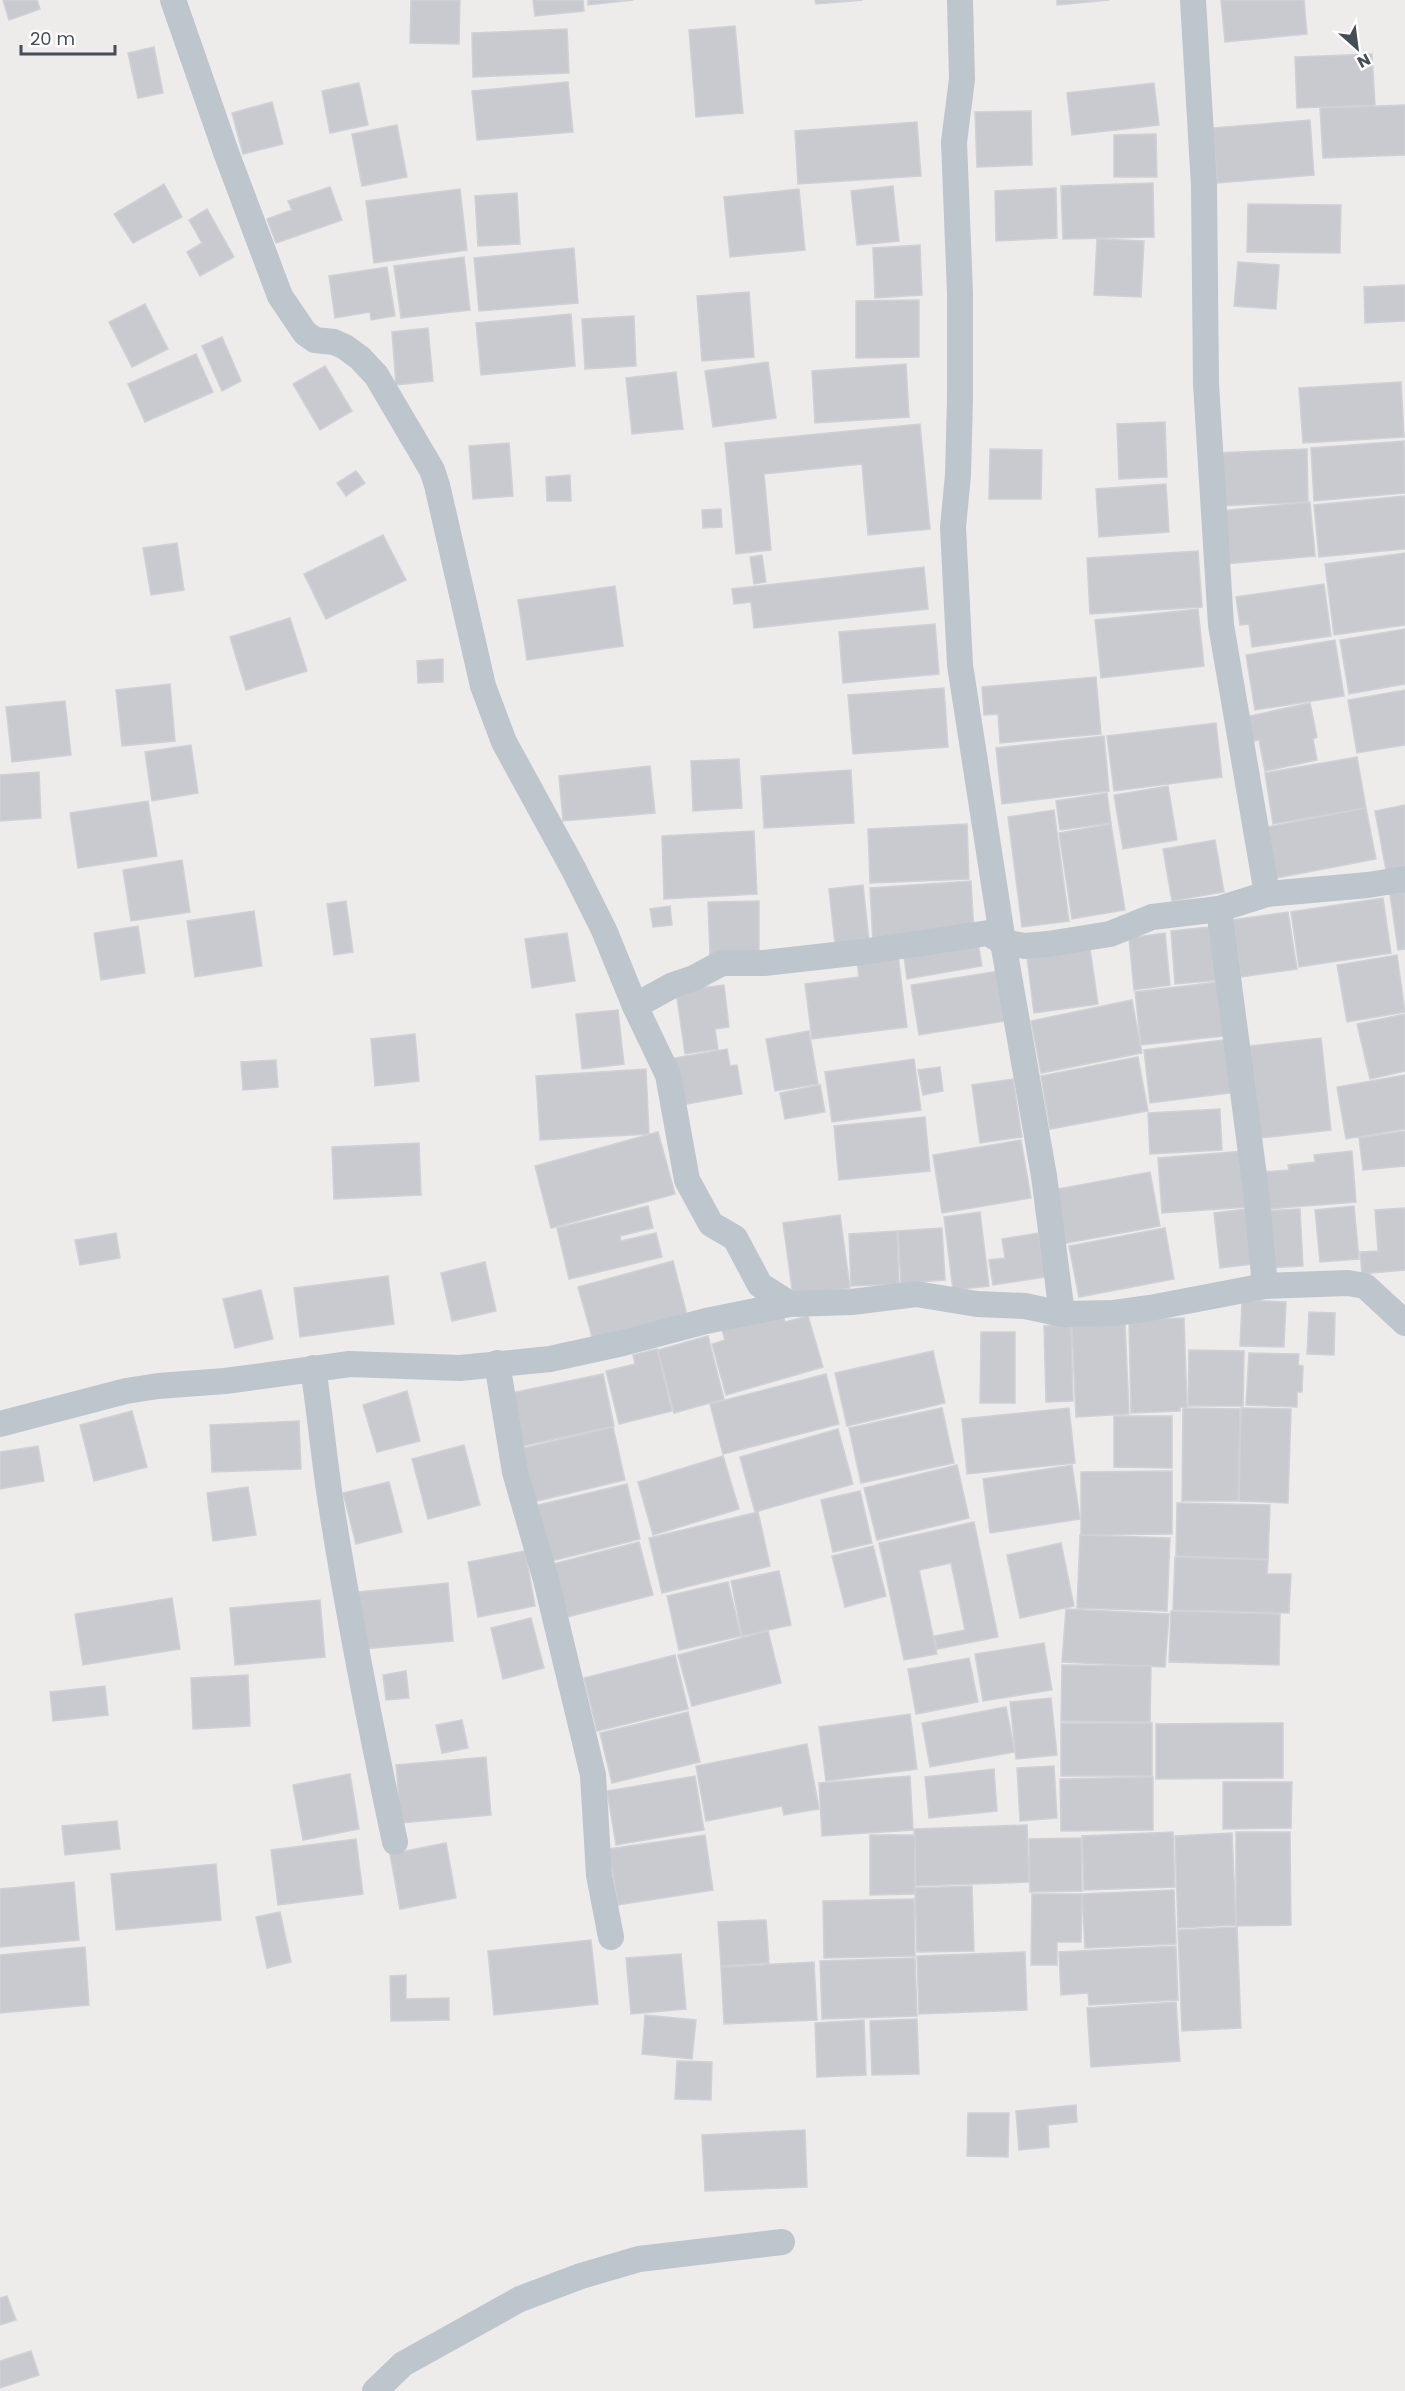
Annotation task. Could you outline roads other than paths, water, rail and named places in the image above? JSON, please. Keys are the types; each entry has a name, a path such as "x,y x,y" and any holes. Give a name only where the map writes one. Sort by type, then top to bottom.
{"street":[{"path":"172,0 226,155 280,296 304,333 315,340 334,342 345,347 360,358 376,375 432,470 483,686 493,714 517,769 574,870 601,924 635,1006 668,1075 687,1180 711,1224 735,1238 760,1285 790,1304"},
{"path":"960,0 962,79 954,142 960,293 960,398 958,475 953,527 960,665 1003,942 1044,1176 1062,1314"},
{"path":"1192,0 1204,186 1206,384 1221,625 1267,894"},
{"path":"635,1006 673,985 694,978 722,963 764,963 899,947 988,933 1003,942 1025,946 1048,944 1110,934 1152,917 1219,909 1267,894 1368,885 1405,879"},
{"path":"1219,909 1256,1191 1264,1286"},
{"path":"0,1424 126,1391 158,1386 225,1381 350,1364 460,1368 550,1359 706,1321 790,1304 852,1302 916,1294 977,1304 1025,1306 1062,1314 1150,1308 1264,1286 1348,1283 1365,1286 1405,1323"},
{"path":"497,1364 515,1472 546,1580 593,1775 599,1875 611,1937"},
{"path":"313,1368 330,1501 346,1594 370,1728 395,1842"},
{"path":"375,2391 403,2364 520,2299 581,2276 639,2259 782,2242"}]}
